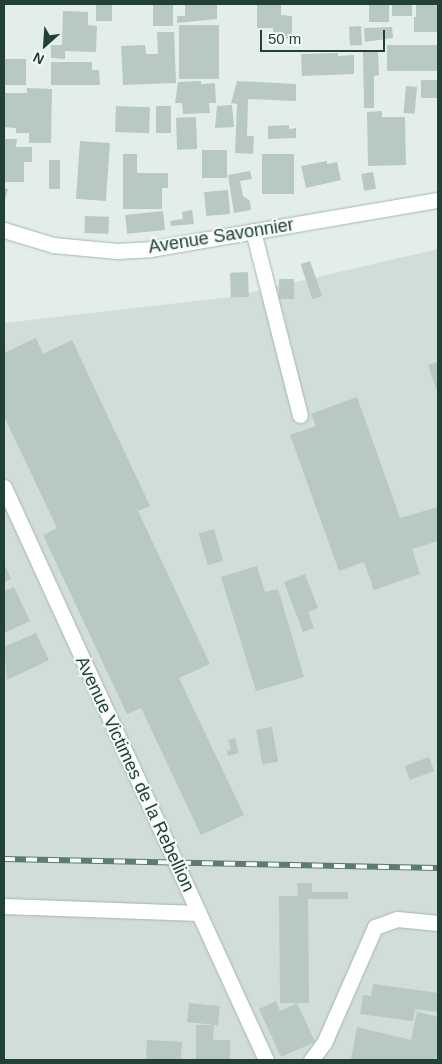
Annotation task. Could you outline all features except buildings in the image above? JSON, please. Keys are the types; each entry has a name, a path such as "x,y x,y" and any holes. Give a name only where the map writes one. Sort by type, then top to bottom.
{"street":[{"name":"Avenue Savonnier","path":"4,230 53,245 117,251 150,249 438,200"},
{"path":"253,231 300,415"},
{"name":"Avenue Victimes de la Rebellion","path":"4,487 9,514 266,1060"},
{"path":"4,906 198,913"},
{"path":"311,1060 324,1043 375,928 397,919 438,923"}],"shaded area":[{"path":"438,249 438,1060 4,1060 4,323 231,297"}],"railway":[{"path":"4,859 438,868"}]}
